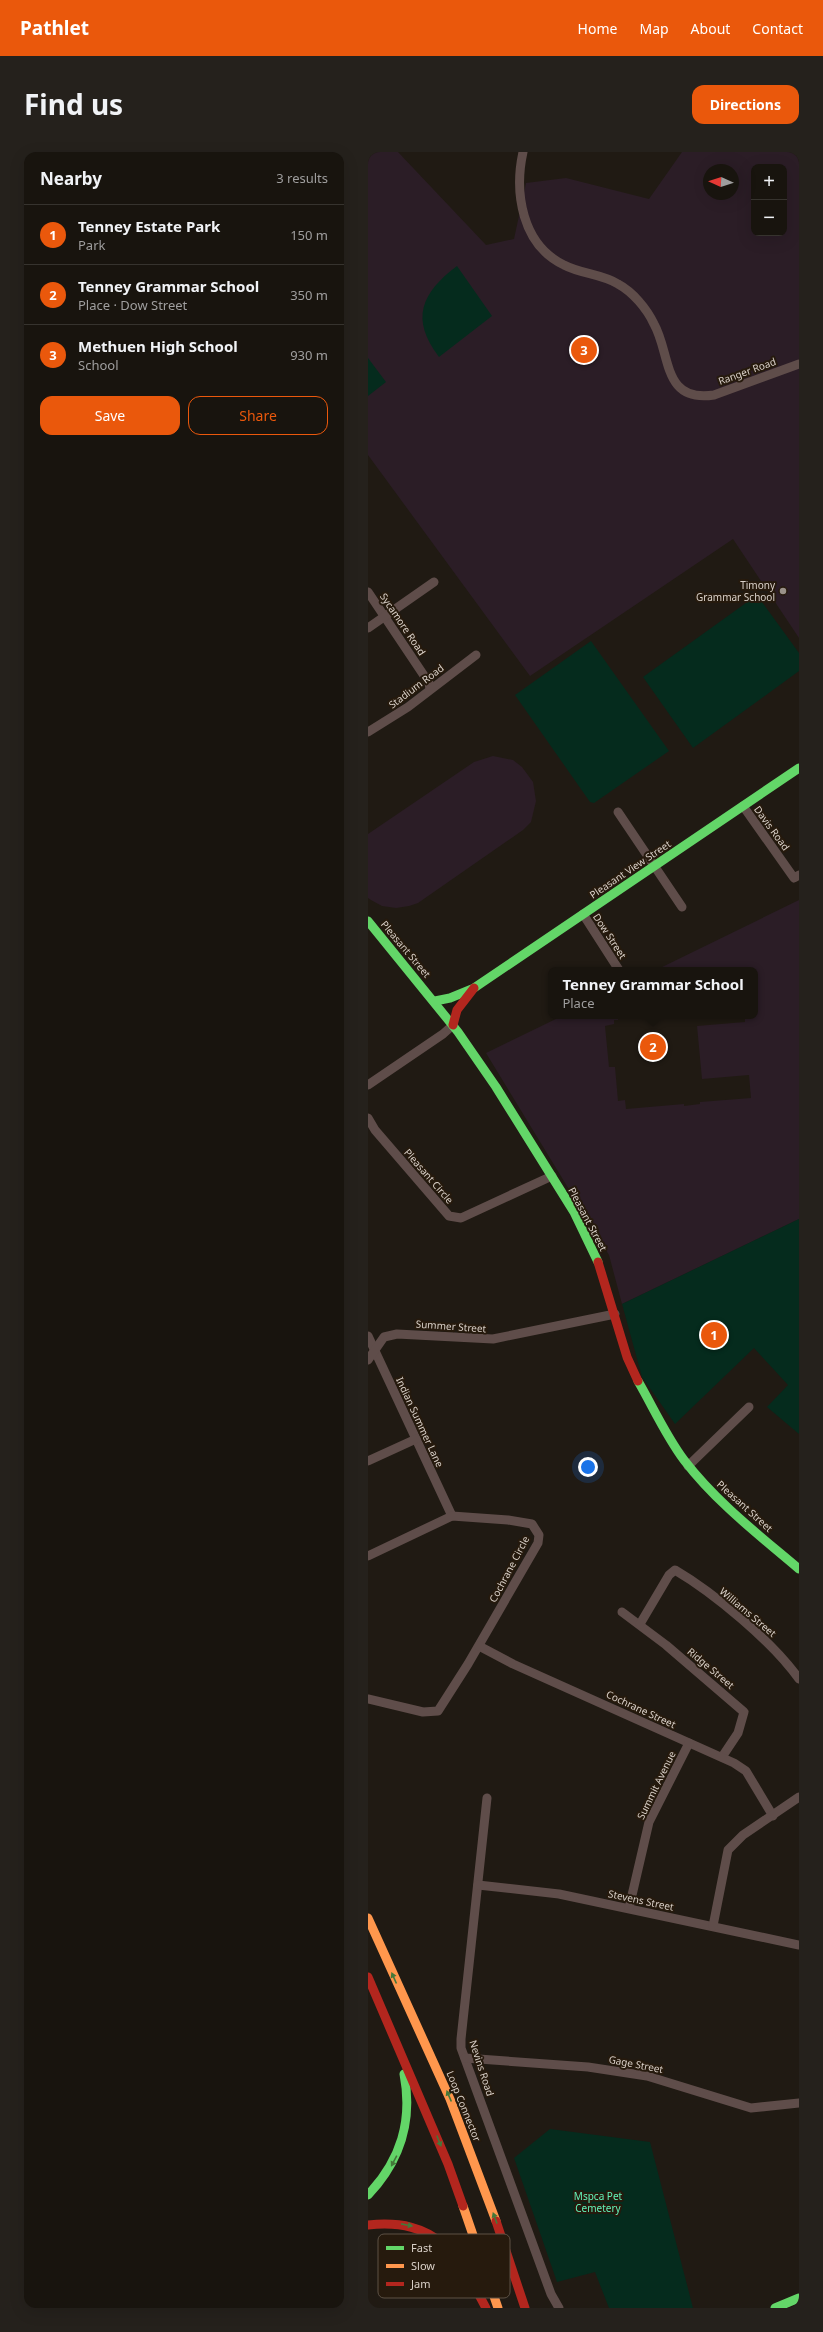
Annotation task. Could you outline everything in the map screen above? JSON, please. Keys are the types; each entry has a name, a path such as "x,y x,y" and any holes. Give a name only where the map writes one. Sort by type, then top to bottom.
{"main road":[{"name":"Pleasant View Street","path":"474,988 799,768"},
{"name":"Pleasant Street","path":"368,921 435,1001 496,1087 552,1176 594,1252 615,1314 627,1357 635,1376 688,1466 728,1508 799,1569"},
{"path":"435,1001 450,998 474,988"},
{"path":"452,1025 457,1010 474,988"},
{"name":"Loop Connector","path":"368,1918 450,2099 501,2234"},
{"path":"368,1977 404,2074 409,2104 406,2128 400,2150 385,2176 368,2195"},
{"path":"368,1977 448,2164 472,2234"},
{"path":"368,2225 386,2223 404,2224 430,2234"},
{"name":"Loop Connector","path":"510,2261 525,2308"},
{"path":"481,2298 486,2308"},
{"path":"495,2298 498,2308"},
{"path":"775,2308 799,2298"}],"street":[{"name":"Ranger Road","path":"522,152 518,180 519,192 524,218 535,239 549,255 563,265 618,283 639,303 655,325 666,365 671,375 682,388 692,394 703,397 714,395 799,364"},
{"path":"368,628 434,582"},
{"name":"Sycamore Road","path":"368,592 429,683 430,688"},
{"name":"Stadium Road","path":"368,732 408,707 430,688 476,655"},
{"name":"Davis Road","path":"743,806 794,878 799,875"},
{"path":"618,812 682,907"},
{"name":"Dow Street","path":"583,914 617,967"},
{"path":"368,1085 442,1034 452,1025"},
{"name":"Pleasant Circle","path":"368,1118 375,1130 449,1216 454,1218 461,1218 552,1176"},
{"name":"Summer Street","path":"368,1360 374,1349 384,1337 397,1334 493,1340 615,1314"},
{"name":"Indian Summer Lane","path":"368,1336 452,1516"},
{"path":"688,1466 748,1407"},
{"path":"368,1461 416,1439"},
{"name":"Cochrane Circle","path":"368,1556 452,1516 508,1520 532,1524 539,1534 538,1543 479,1646 438,1711 423,1712 368,1699"},
{"name":"Williams Street","path":"640,1624 669,1575 675,1570 692,1580 772,1647 799,1679"},
{"name":"Ridge Street","path":"622,1612 640,1624 744,1712 738,1733 722,1757"},
{"name":"Cochrane Street","path":"479,1646 513,1664 722,1757 746,1771 773,1816"},
{"name":"Summit Avenue","path":"628,1908 649,1822 689,1743"},
{"path":"714,1926 728,1850 742,1835 773,1816 799,1797"},
{"name":"Nevins Road","path":"487,1798 460,2038 465,2058 551,2294 559,2308"},
{"name":"Stevens Street","path":"478,1886 528,1889 628,1908 799,1945"},
{"name":"Gage Street","path":"465,2058 588,2067 647,2076 751,2108 799,2103"}],"shaded area":[{"path":"368,152 398,152 486,245 514,239 526,183 566,178 649,199 682,152 799,152 799,638 733,539 530,676 368,455"},
{"path":"493,756 513,760 522,767 533,782 536,801 531,822 523,830 418,903 396,908 382,906 368,898 368,834 474,762"},
{"path":"799,900 799,1219 622,1304 609,1255 486,1053 556,1019 618,1019 614,1020 614,1024 605,1026 609,1067 615,1067 618,1101 625,1100 626,1109 684,1104 684,1106 700,1104 700,1102 751,1098 749,1075 702,1079 697,1026 745,1022 745,1019 758,1019 758,967 662,967"}],"green space":[{"path":"457,266 492,316 439,357 430,343 425,331 422,319 424,307 435,286"},
{"path":"368,358 386,382 368,396"},
{"path":"757,595 799,653 799,671 693,748 643,677"},
{"path":"591,641 669,751 594,803 590,802 515,695"},
{"path":"799,1219 799,1434 767,1407 788,1385 754,1348 675,1424 642,1377 622,1304"},
{"name":"Mspca Pet Cemetery","path":"550,2129 650,2142 693,2308 609,2308 595,2272 557,2282 514,2158"}],"traffic: fast":[{"path":"474,988 799,768"},
{"path":"368,921 458,1032 496,1087 574,1212 598,1262"},
{"path":"435,1001 450,998 472,989"},
{"path":"638,1381 671,1441 696,1475 738,1518 799,1569"},
{"path":"368,2195 389,2168 402,2139 407,2108 404,2074"},
{"path":"775,2308 799,2298"}],"traffic: slow":[{"path":"368,1918 450,2099 496,2221"},
{"path":"463,2206 473,2234"},
{"path":"495,2298 498,2308"}],"traffic: jam":[{"path":"453,1025 457,1010 474,988"},
{"path":"598,1262 627,1357 638,1381"},
{"path":"368,1977 448,2164 463,2206"},
{"path":"496,2221 500,2234"},
{"path":"368,2225 392,2224 411,2227 428,2234"},
{"path":"510,2263 525,2308"},
{"path":"480,2298 486,2308"}],"place":[{"name":"Methuen High School","path":"584,350"},
{"name":"Timony Grammar School","path":"783,591"},
{"name":"Tenney Grammar School","path":"653,1047"},
{"name":"Tenney Estate Park","path":"714,1335"}]}
